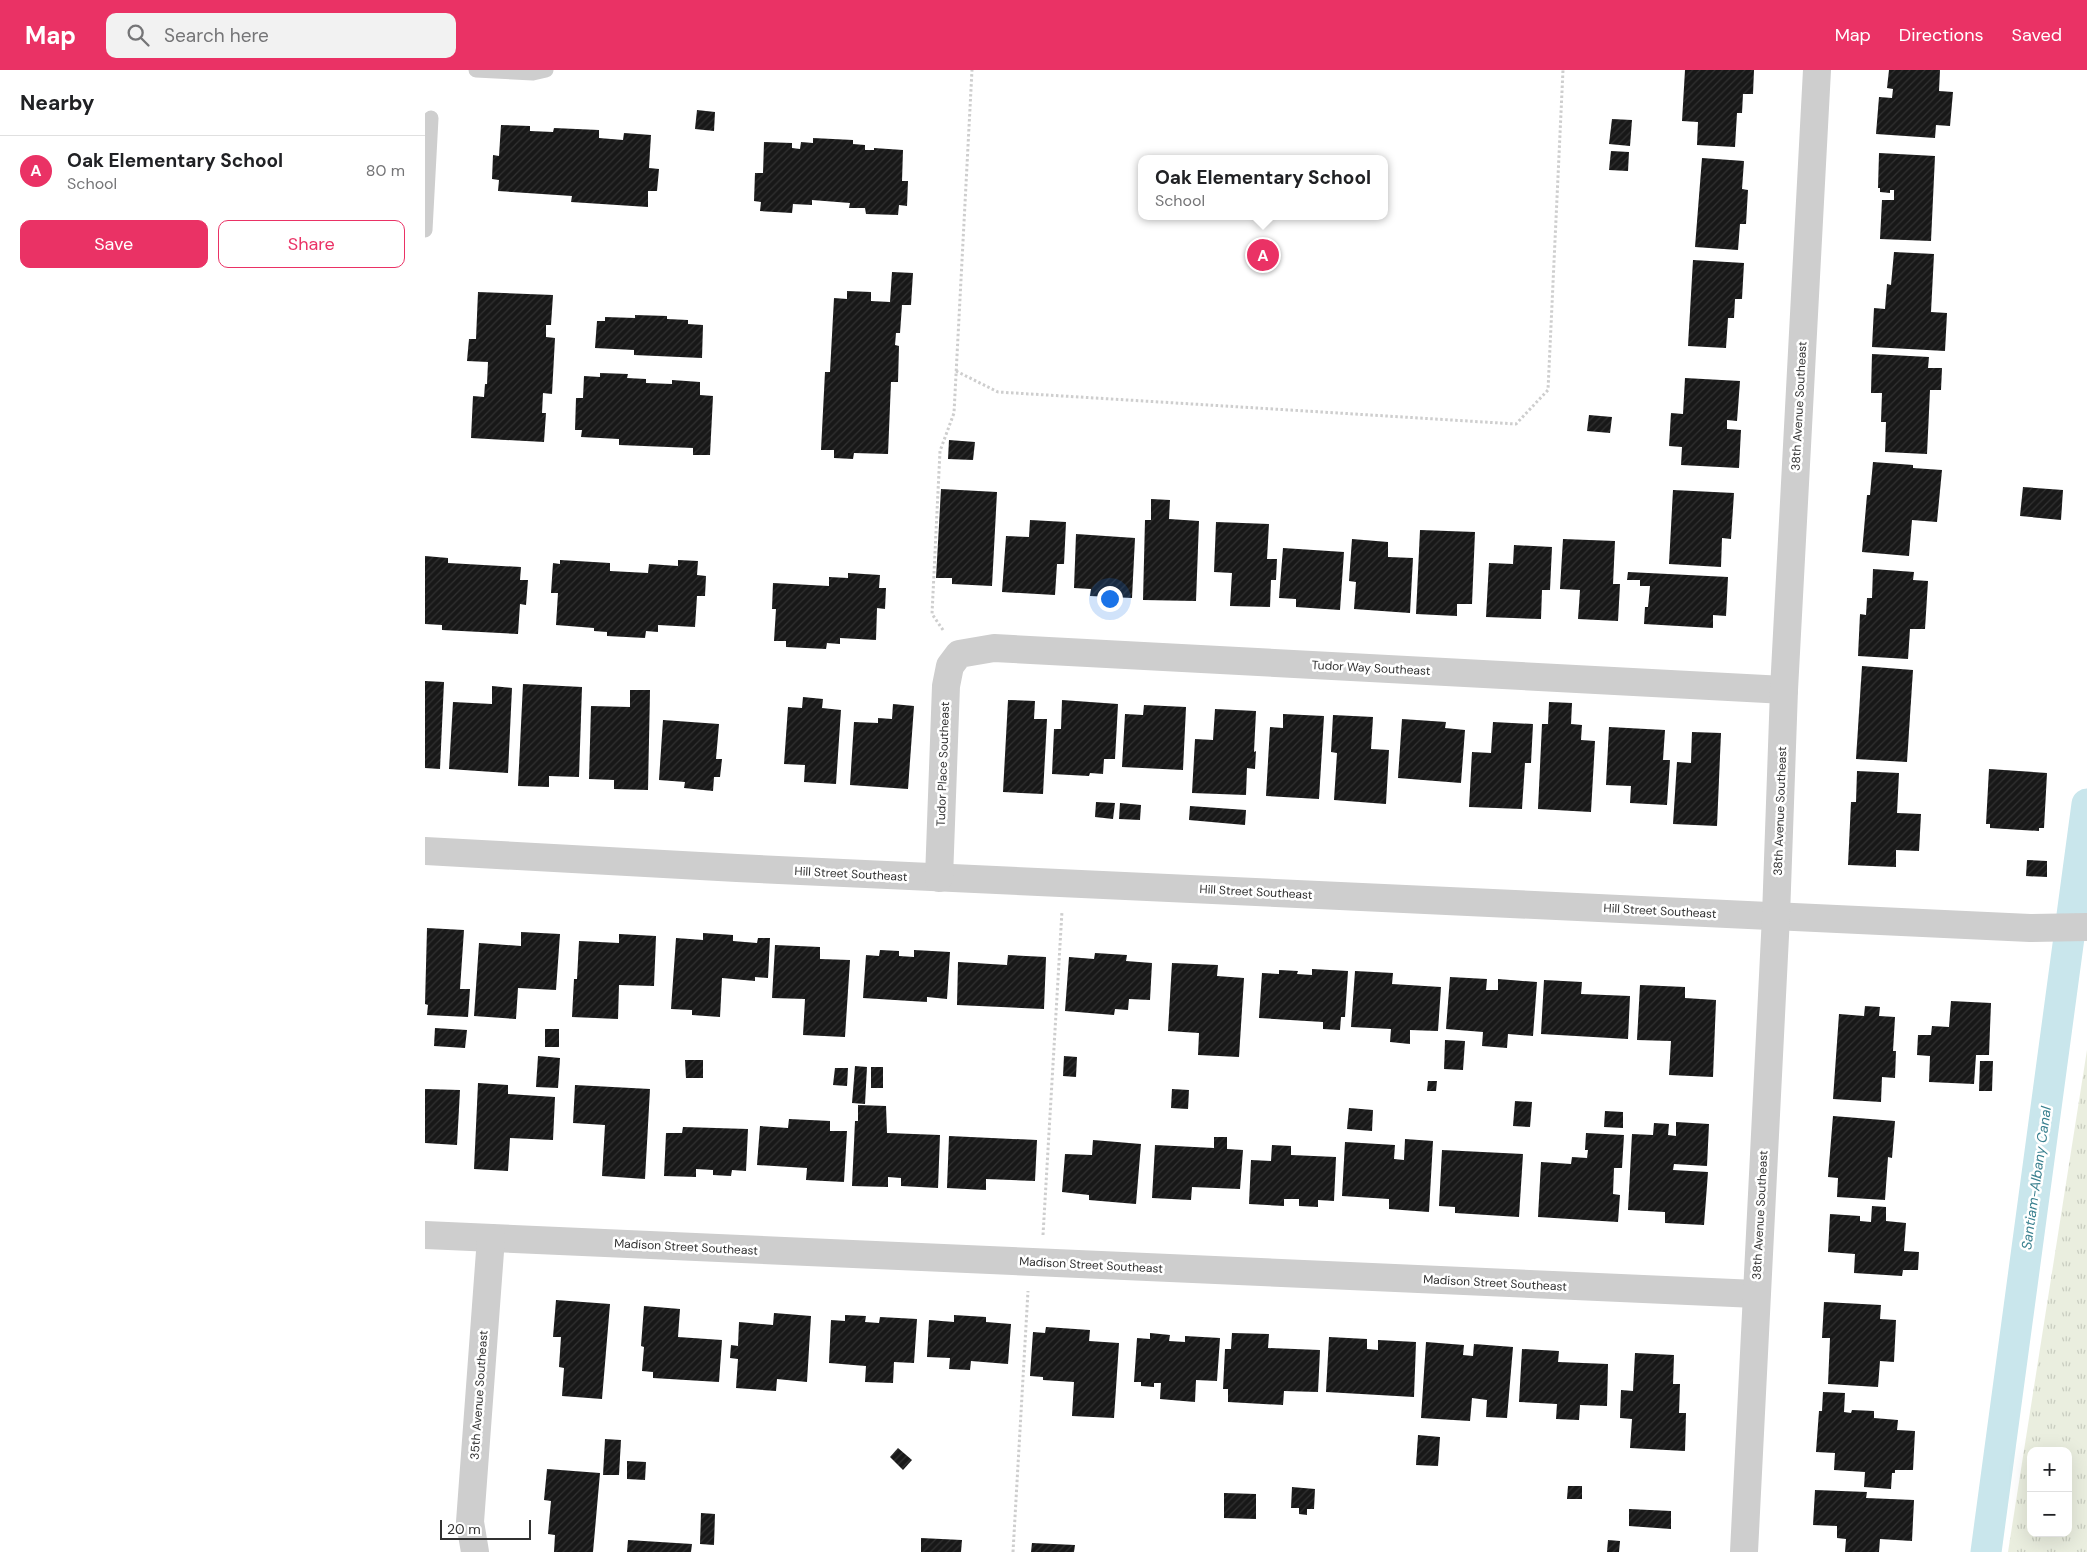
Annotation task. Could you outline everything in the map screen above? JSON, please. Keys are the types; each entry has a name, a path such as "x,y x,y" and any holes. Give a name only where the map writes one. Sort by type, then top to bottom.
{"street":[{"name":"38th Avenue Southeast","path":"1744,1552 1776,916 1784,690 1817,70"},
{"name":"Tudor Way Southeast","path":"959,654 994,648 1784,690"},
{"name":"Tudor Place Southeast","path":"939,878 946,686 950,666 959,654"},
{"name":"Hill Street Southeast","path":"425,851 939,878 2030,928 2087,927"},
{"name":"Madison Street Southeast","path":"425,1235 1756,1294"},
{"name":"35th Avenue Southeast","path":"475,1552 470,1522 491,1238"}],"lane":[{"path":"476,70 533,73 545,70"},
{"path":"425,230 431,118"}],"path":[{"path":"959,654 932,614 940,451 954,413 972,70"},
{"path":"956,371 998,392 1515,424 1548,390 1563,70"},
{"path":"1013,1552 1063,883"}],"green space":[{"path":"2087,1050 2087,1552 2008,1552"}],"building":[{"path":"1685,70 1754,70 1753,94 1743,94 1742,113 1737,113 1735,147 1697,145 1698,122 1682,121"},
{"path":"1889,70 1940,70 1939,91 1953,92 1950,126 1936,125 1935,138 1876,134 1879,97 1892,98 1893,89 1887,88"},
{"path":"697,110 715,112 714,131 695,129"},
{"path":"1612,119 1632,120 1630,146 1609,144"},
{"path":"501,125 530,126 530,131 553,132 554,128 599,130 599,138 623,140 624,133 651,135 649,168 659,169 657,191 648,191 648,207 571,202 572,196 498,191 499,180 492,179 493,155 499,156"},
{"path":"813,138 853,140 853,144 865,145 865,150 874,150 874,148 903,150 902,181 908,181 907,206 899,205 898,215 866,214 865,208 849,208 850,203 812,200 812,205 793,204 792,213 760,211 761,202 754,201 755,173 763,173 764,142 792,143 792,148 800,149 801,142 813,143"},
{"path":"1611,151 1629,152 1628,171 1609,170"},
{"path":"1879,153 1935,156 1931,241 1880,239 1882,200 1894,200 1894,190 1890,190 1890,193 1880,192 1880,188 1878,188"},
{"path":"1702,158 1744,161 1742,189 1748,190 1746,224 1740,224 1738,250 1695,247"},
{"path":"1894,252 1934,254 1931,312 1947,313 1945,351 1872,347 1874,308 1885,309 1887,284 1891,285"},
{"path":"1693,260 1744,263 1742,299 1735,299 1734,318 1728,318 1726,348 1688,346"},
{"path":"892,272 913,273 911,305 902,305 900,333 896,333 895,345 899,346 898,382 891,382 888,454 854,453 853,459 834,458 834,450 821,450 825,372 830,372 834,298 847,299 847,291 871,292 871,301 890,302"},
{"path":"478,292 553,295 551,325 546,325 546,337 555,338 552,394 543,393 542,413 546,413 544,442 471,438 473,396 484,397 485,384 487,384 488,362 467,361 469,339 476,339"},
{"path":"635,315 667,316 667,319 688,320 688,324 703,325 702,358 634,355 634,350 595,348 597,321 605,321 605,317 635,318"},
{"path":"1872,354 1929,357 1928,368 1942,368 1941,390 1930,390 1927,454 1885,452 1886,422 1881,422 1882,393 1871,393"},
{"path":"600,373 628,374 627,378 646,379 646,383 672,384 672,380 700,382 700,395 713,396 710,455 693,455 693,448 619,445 619,439 581,437 582,430 575,430 576,398 583,398 584,376 600,377"},
{"path":"1685,378 1740,381 1737,421 1727,420 1727,429 1741,430 1739,468 1681,465 1682,447 1669,446 1671,413 1683,414"},
{"path":"1589,415 1612,417 1610,433 1587,431"},
{"path":"949,440 975,442 973,460 948,459"},
{"path":"1873,462 1913,465 1913,468 1942,470 1937,522 1912,520 1909,556 1862,552 1867,495 1870,495"},
{"path":"2023,487 2063,490 2061,520 2020,516"},
{"path":"941,489 997,492 992,586 952,584 952,578 936,578"},
{"path":"1673,490 1734,493 1731,539 1722,538 1721,567 1669,564"},
{"path":"1151,499 1170,500 1169,519 1199,521 1196,601 1143,600 1145,520 1151,520"},
{"path":"1030,520 1066,522 1064,564 1057,564 1055,595 1002,592 1006,536 1029,537"},
{"path":"1216,522 1269,524 1267,559 1277,559 1276,580 1271,580 1270,607 1230,606 1232,573 1214,572"},
{"path":"1420,530 1475,532 1472,604 1457,604 1457,616 1416,614"},
{"path":"1076,534 1135,538 1132,598 1090,596 1091,589 1074,588"},
{"path":"1352,539 1388,542 1388,557 1413,558 1410,613 1354,609 1356,582 1349,581"},
{"path":"1563,539 1615,541 1613,584 1620,584 1618,621 1578,619 1580,590 1560,589"},
{"path":"1514,545 1552,547 1550,590 1542,590 1541,619 1486,617 1489,563 1513,564"},
{"path":"1283,548 1344,552 1340,610 1296,607 1296,599 1279,598"},
{"path":"425,556 448,558 448,563 521,567 520,580 528,580 526,605 520,604 518,634 442,630 442,625 425,624"},
{"path":"560,560 610,563 610,571 648,573 649,564 678,566 678,560 698,561 697,575 706,576 705,596 697,596 695,627 658,625 658,632 646,631 645,638 607,636 607,632 594,631 594,628 556,625 558,593 551,593 553,563 560,564"},
{"path":"1873,569 1914,572 1913,580 1928,581 1925,629 1910,629 1908,659 1858,656 1860,614 1866,615 1867,598 1872,598"},
{"path":"1628,572 1728,577 1726,616 1713,615 1713,628 1644,624 1645,607 1648,607 1650,586 1640,586 1640,580 1627,580"},
{"path":"848,573 880,575 879,588 886,588 885,609 877,608 876,640 840,638 840,644 827,643 826,649 786,647 786,641 774,641 776,609 772,609 773,583 829,586 829,577 848,578"},
{"path":"1862,666 1913,670 1907,762 1856,759"},
{"path":"425,681 444,682 440,769 425,768"},
{"path":"523,684 582,687 579,777 549,776 549,787 518,786"},
{"path":"492,686 512,688 508,773 449,769 453,702 492,704"},
{"path":"630,690 650,690 648,790 614,789 614,780 589,779 591,706 630,707"},
{"path":"803,697 823,699 822,708 841,710 836,784 804,782 805,765 784,764 788,707 802,708"},
{"path":"1008,700 1035,701 1034,719 1047,719 1043,794 1003,792"},
{"path":"1062,700 1118,704 1115,759 1104,759 1103,774 1090,773 1089,776 1052,774 1054,729 1061,729"},
{"path":"1549,702 1572,703 1571,724 1582,725 1581,740 1595,741 1591,812 1538,809 1542,724 1548,724"},
{"path":"893,704 914,706 908,789 850,785 854,722 878,723 878,718 892,719"},
{"path":"1144,705 1186,707 1183,770 1122,767 1125,714 1143,715"},
{"path":"1215,709 1256,711 1255,769 1247,768 1246,795 1192,793 1195,739 1213,740"},
{"path":"1283,714 1324,716 1319,799 1266,796 1270,727 1283,728"},
{"path":"1333,715 1373,717 1371,749 1389,750 1386,804 1334,800 1337,753 1331,752"},
{"path":"1402,719 1446,722 1445,728 1465,730 1461,783 1398,778"},
{"path":"663,720 719,724 716,759 722,759 720,777 714,777 713,791 684,788 685,782 659,780"},
{"path":"1493,722 1533,724 1531,763 1525,763 1522,809 1469,807 1472,752 1491,753"},
{"path":"1609,727 1665,730 1663,760 1670,760 1667,805 1630,803 1631,786 1606,785"},
{"path":"1692,732 1721,733 1717,826 1673,824 1677,762 1691,763"},
{"path":"1989,769 2047,773 2044,828 2039,828 2039,831 1990,828 1990,824 1986,824"},
{"path":"1857,771 1899,773 1897,813 1921,814 1919,851 1896,850 1896,867 1848,865 1851,802 1856,802"},
{"path":"1096,802 1115,803 1113,819 1095,817"},
{"path":"1120,803 1141,805 1140,820 1119,819"},
{"path":"1190,806 1246,810 1245,825 1189,820"},
{"path":"2027,860 2047,861 2047,877 2026,876"},
{"path":"427,928 464,930 460,989 470,989 468,1017 427,1015 428,1005 425,1004"},
{"path":"521,932 560,934 556,990 518,988 516,1019 474,1016 479,943 521,946"},
{"path":"703,933 733,935 733,941 757,943 758,938 770,938 768,978 755,977 755,981 722,978 720,1017 692,1015 692,1010 671,1009 676,938 703,940"},
{"path":"619,934 656,936 654,986 619,985 618,1019 572,1017 579,941 619,943"},
{"path":"775,945 820,947 820,959 850,960 845,1037 803,1035 805,999 772,998"},
{"path":"880,950 899,951 899,956 914,957 914,950 950,952 947,999 927,997 927,1002 863,998 866,955 879,956"},
{"path":"1095,953 1127,955 1126,961 1152,963 1150,1000 1129,999 1128,1010 1115,1009 1114,1015 1065,1011 1069,957 1094,959"},
{"path":"1008,955 1046,957 1044,1009 957,1005 958,962 1007,965"},
{"path":"1172,963 1218,965 1217,976 1244,978 1239,1057 1198,1055 1199,1033 1168,1031"},
{"path":"1312,969 1348,971 1345,1017 1341,1017 1340,1030 1323,1029 1323,1022 1259,1018 1262,973 1279,974 1279,970 1298,971 1297,974 1312,975"},
{"path":"1355,971 1393,973 1392,984 1441,987 1438,1031 1410,1030 1410,1044 1390,1042 1391,1029 1351,1027"},
{"path":"1450,977 1487,979 1486,990 1498,990 1498,979 1537,982 1533,1036 1508,1034 1507,1048 1482,1046 1483,1032 1446,1029"},
{"path":"1544,980 1582,982 1581,994 1630,996 1628,1039 1541,1034"},
{"path":"1640,985 1685,987 1685,998 1716,1000 1713,1077 1669,1075 1671,1041 1637,1040"},
{"path":"1951,1001 1991,1003 1989,1055 1976,1055 1974,1084 1929,1082 1930,1056 1917,1055 1918,1035 1931,1035 1932,1026 1949,1027"},
{"path":"1865,1006 1880,1007 1879,1016 1895,1017 1893,1051 1896,1051 1895,1078 1882,1077 1881,1102 1833,1099 1839,1014 1864,1016"},
{"path":"435,1028 467,1030 465,1048 434,1046"},
{"path":"545,1029 559,1029 559,1047 545,1047"},
{"path":"1445,1040 1465,1041 1463,1070 1444,1069"},
{"path":"538,1056 560,1058 558,1088 536,1087"},
{"path":"1064,1056 1077,1057 1076,1077 1063,1076"},
{"path":"685,1060 703,1060 703,1078 686,1078"},
{"path":"1980,1061 1993,1061 1992,1091 1979,1091"},
{"path":"855,1066 867,1067 865,1104 852,1103"},
{"path":"871,1067 883,1067 883,1088 871,1088"},
{"path":"835,1068 848,1068 847,1086 833,1085"},
{"path":"1428,1081 1437,1081 1436,1091 1427,1091"},
{"path":"478,1083 508,1085 508,1094 555,1097 553,1140 510,1138 508,1171 474,1169"},
{"path":"575,1085 650,1089 645,1179 602,1176 605,1125 573,1123"},
{"path":"425,1089 460,1090 457,1145 425,1143"},
{"path":"1172,1089 1189,1090 1188,1109 1171,1108"},
{"path":"1515,1101 1532,1102 1530,1127 1513,1126"},
{"path":"858,1105 886,1106 887,1133 940,1135 938,1188 901,1186 901,1178 888,1177 888,1187 852,1186 855,1121 858,1121"},
{"path":"1349,1108 1373,1110 1372,1131 1347,1129"},
{"path":"1605,1111 1623,1112 1623,1128 1604,1127"},
{"path":"1833,1116 1895,1121 1892,1158 1888,1157 1885,1200 1837,1197 1838,1178 1828,1177"},
{"path":"789,1119 830,1121 830,1131 847,1131 844,1182 806,1180 807,1168 757,1165 760,1126 788,1128"},
{"path":"1676,1122 1709,1124 1707,1166 1674,1164 1673,1170 1708,1172 1704,1225 1665,1223 1665,1212 1628,1210 1632,1134 1653,1135 1654,1123 1669,1124 1668,1135 1676,1136"},
{"path":"683,1127 748,1129 746,1171 732,1170 731,1176 713,1175 713,1170 696,1169 696,1177 664,1176 666,1133 682,1133"},
{"path":"1586,1133 1624,1135 1622,1168 1614,1168 1613,1194 1620,1195 1618,1222 1538,1217 1541,1162 1571,1164 1572,1157 1587,1158 1588,1150 1585,1150"},
{"path":"949,1136 1037,1140 1035,1181 986,1179 986,1190 947,1188"},
{"path":"1214,1137 1227,1137 1227,1149 1243,1150 1240,1189 1192,1187 1191,1200 1152,1198 1155,1145 1214,1148"},
{"path":"1405,1139 1433,1141 1429,1212 1389,1209 1389,1199 1342,1196 1345,1142 1395,1145 1394,1159 1404,1160"},
{"path":"1093,1140 1141,1144 1136,1204 1089,1200 1089,1195 1062,1192 1065,1154 1092,1155"},
{"path":"1272,1145 1291,1146 1291,1155 1336,1157 1334,1201 1318,1200 1318,1207 1299,1206 1299,1199 1284,1199 1284,1206 1249,1204 1251,1160 1271,1161"},
{"path":"1442,1150 1523,1154 1519,1217 1455,1213 1455,1207 1439,1206"},
{"path":"1872,1206 1886,1207 1886,1221 1906,1223 1904,1251 1919,1252 1918,1270 1903,1270 1902,1276 1854,1273 1855,1254 1828,1252 1830,1214 1860,1216 1860,1221 1871,1222"},
{"path":"556,1300 610,1304 602,1399 562,1396 564,1368 559,1367 561,1337 553,1337"},
{"path":"1824,1302 1881,1305 1880,1319 1896,1320 1894,1362 1880,1361 1878,1387 1828,1384 1830,1338 1822,1338"},
{"path":"644,1306 680,1309 678,1337 722,1340 719,1382 653,1378 653,1372 642,1371 644,1347 641,1346"},
{"path":"774,1313 811,1316 807,1382 777,1379 776,1391 736,1388 738,1359 730,1358 731,1345 738,1346 739,1322 773,1325"},
{"path":"845,1315 866,1316 865,1322 879,1323 880,1317 917,1319 914,1363 894,1362 893,1383 865,1382 866,1366 829,1363 831,1320 845,1321"},
{"path":"954,1315 986,1317 986,1322 1011,1324 1008,1364 971,1361 970,1370 949,1369 950,1358 927,1357 929,1320 954,1322"},
{"path":"1046,1327 1090,1330 1089,1341 1119,1343 1114,1418 1072,1416 1074,1382 1043,1380 1043,1377 1030,1376 1033,1332 1045,1333"},
{"path":"1150,1333 1170,1335 1169,1341 1185,1342 1185,1336 1220,1338 1217,1381 1196,1380 1195,1402 1160,1399 1161,1383 1154,1383 1154,1387 1141,1386 1141,1382 1134,1382 1137,1338 1150,1339"},
{"path":"1232,1333 1269,1334 1268,1348 1320,1350 1318,1392 1284,1391 1283,1405 1228,1402 1228,1389 1223,1389 1225,1349 1231,1349"},
{"path":"1329,1337 1367,1339 1367,1349 1378,1350 1378,1340 1416,1342 1414,1397 1326,1392"},
{"path":"1426,1342 1464,1345 1463,1355 1473,1356 1474,1344 1513,1347 1507,1418 1486,1417 1487,1400 1472,1398 1470,1421 1421,1418"},
{"path":"1522,1349 1559,1351 1558,1362 1608,1364 1607,1406 1580,1405 1579,1420 1556,1419 1557,1404 1519,1402"},
{"path":"1635,1353 1674,1355 1673,1384 1680,1384 1679,1413 1686,1413 1685,1451 1630,1448 1632,1419 1620,1418 1621,1390 1633,1391"},
{"path":"1823,1392 1845,1393 1844,1412 1851,1413 1852,1410 1874,1411 1874,1418 1898,1420 1897,1430 1915,1431 1913,1470 1895,1470 1895,1473 1892,1473 1891,1489 1864,1487 1865,1472 1834,1470 1835,1453 1816,1452 1819,1411 1822,1411"},
{"path":"1418,1435 1440,1437 1438,1466 1416,1465"},
{"path":"605,1439 621,1440 619,1475 603,1475"},
{"path":"898,1448 912,1460 903,1470 890,1457"},
{"path":"627,1461 646,1462 645,1480 627,1479"},
{"path":"547,1469 600,1473 593,1552 554,1552 555,1535 548,1534 551,1501 544,1500"},
{"path":"1568,1486 1582,1486 1582,1499 1567,1499"},
{"path":"1292,1487 1315,1489 1314,1509 1307,1509 1307,1515 1299,1514 1299,1508 1291,1508"},
{"path":"1815,1490 1867,1492 1866,1498 1914,1500 1912,1541 1880,1539 1879,1552 1845,1552 1846,1539 1837,1538 1837,1526 1813,1525"},
{"path":"1224,1493 1256,1494 1256,1519 1224,1518"},
{"path":"1629,1509 1671,1511 1671,1529 1629,1526"},
{"path":"701,1513 715,1514 714,1545 700,1544"},
{"path":"921,1538 962,1540 961,1552 921,1552"},
{"path":"628,1540 692,1544 691,1552 627,1552"},
{"path":"1608,1540 1620,1541 1619,1552 1607,1552"},
{"path":"1032,1543 1075,1545 1074,1552 1031,1552"}],"waterway":[{"name":"Santiam-Albany Canal","path":"1986,1552 2087,804"}],"place":[{"name":"Oak Elementary School","path":"1263,255"}]}
